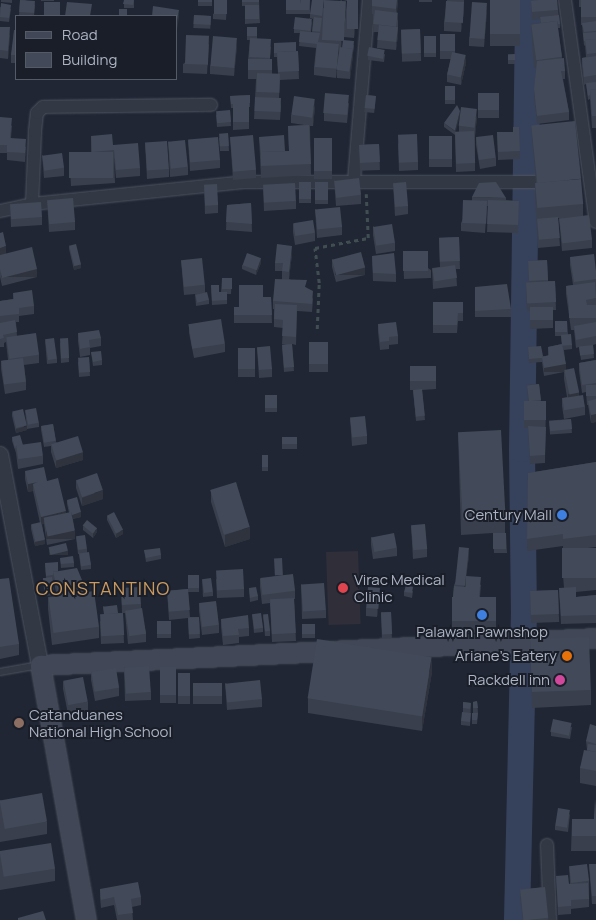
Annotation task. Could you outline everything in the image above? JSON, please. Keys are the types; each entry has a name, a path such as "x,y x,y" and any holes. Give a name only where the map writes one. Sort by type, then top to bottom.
{"main road":[{"path":"86,920 40,665 596,638"}],"street":[{"path":"360,182 369,0"},
{"path":"565,0 585,178 595,215"},
{"path":"32,204 34,131 40,108 60,105 211,105"},
{"path":"0,211 32,204 246,182 534,182"},
{"path":"0,455 40,665"},
{"path":"548,845 550,920"}],"lane":[{"path":"0,672 40,665"}],"path":[{"path":"317,329 319,283 315,248 368,238 360,182"}],"shaded area":[{"name":"Virac Medical Clinic","path":"358,551 361,624 329,625 326,552"}],"building":[{"path":"20,0 35,1 34,13 19,12"},
{"path":"124,0 134,0 133,5 123,4"},
{"path":"198,0 212,0 212,2 198,2"},
{"path":"214,0 227,0 227,14 214,14"},
{"path":"242,0 259,0 259,2 242,2"},
{"path":"286,0 300,0 301,4 301,0 310,0 309,10 286,10"},
{"path":"312,0 324,0 322,16 310,14"},
{"path":"324,0 346,1 344,41 322,40"},
{"path":"347,0 358,0 358,29 347,29"},
{"path":"372,0 397,0 396,9 372,6"},
{"path":"490,0 520,0 520,34 490,34"},
{"path":"557,0 558,10 532,12 531,1"},
{"path":"581,0 596,0 596,17 581,17"},
{"path":"446,1 464,2 463,23 445,22"},
{"path":"44,2 60,2 60,15 44,15"},
{"path":"67,2 92,4 90,15 65,15"},
{"path":"472,2 487,3 484,39 469,38"},
{"path":"1,3 11,5 9,18 0,17"},
{"path":"245,5 259,5 259,19 245,19"},
{"path":"153,6 179,10 178,16 152,15"},
{"path":"119,9 127,9 127,15 119,15"},
{"path":"375,10 398,13 396,27 373,24"},
{"path":"194,15 211,16 211,25 194,24"},
{"path":"559,15 560,24 557,21 541,23 540,17"},
{"path":"295,17 312,19 310,31 294,29"},
{"path":"314,17 322,18 320,32 312,31"},
{"path":"557,21 562,57 536,60 531,25"},
{"path":"596,21 596,31 584,32 582,23"},
{"path":"379,25 398,27 396,42 377,40"},
{"path":"0,27 10,27 8,51 0,50"},
{"path":"247,27 257,27 257,36 247,36"},
{"path":"420,29 421,53 402,54 401,30"},
{"path":"14,30 15,30 15,55 11,55"},
{"path":"300,31 320,33 317,44 299,42"},
{"path":"596,32 596,39 584,41 583,33"},
{"path":"440,34 455,34 455,51 440,51"},
{"path":"186,35 209,36 208,65 185,64"},
{"path":"213,36 237,38 234,68 210,66"},
{"path":"424,36 436,36 436,53 424,53"},
{"path":"250,38 271,39 270,58 249,57"},
{"path":"596,39 596,53 587,54 585,40"},
{"path":"343,40 354,41 353,51 353,49 342,48"},
{"path":"296,42 296,51 274,53 274,43"},
{"path":"317,42 339,44 337,69 315,67"},
{"path":"340,47 353,49 349,72 336,70"},
{"path":"369,47 385,50 383,59 367,56"},
{"path":"298,51 299,71 278,72 277,52"},
{"path":"452,52 466,55 461,77 447,74"},
{"path":"515,54 515,60 508,60 508,55"},
{"path":"596,56 596,75 584,77 582,58"},
{"path":"564,58 565,71 561,71 569,112 537,116 534,89 537,61"},
{"path":"248,59 272,59 272,70 248,70"},
{"path":"257,73 280,74 279,93 256,92"},
{"path":"596,82 596,89 590,90 590,95 588,96 586,83"},
{"path":"445,86 455,86 455,100 445,100"},
{"path":"596,89 596,116 592,116 590,90"},
{"path":"325,93 349,95 347,115 323,113"},
{"path":"478,93 499,93 499,110 478,110"},
{"path":"250,95 250,103 249,101 233,101 233,104 231,104 230,96"},
{"path":"366,95 376,96 375,109 365,108"},
{"path":"294,96 315,99 312,118 291,115"},
{"path":"255,97 281,98 280,112 255,111"},
{"path":"233,101 249,101 249,122 233,122"},
{"path":"457,105 460,111 455,131 444,123"},
{"path":"461,107 477,109 475,128 459,126"},
{"path":"230,110 231,122 217,123 216,111"},
{"path":"0,117 12,118 10,138 26,139 25,153 7,152 7,145 0,145"},
{"path":"575,121 581,179 537,183 531,126"},
{"path":"309,125 311,164 261,166 261,152 289,151 288,126"},
{"path":"513,127 519,127 520,151 498,152 497,132 513,132"},
{"path":"474,131 475,163 456,164 455,132"},
{"path":"228,133 229,146 220,147 219,134"},
{"path":"112,134 113,145 138,143 140,168 116,170 114,150 92,152 91,136"},
{"path":"417,134 418,162 399,163 398,135"},
{"path":"253,135 256,170 233,172 230,137"},
{"path":"284,135 285,151 261,152 261,154 259,137"},
{"path":"493,135 496,158 479,160 476,137"},
{"path":"429,136 452,136 452,159 429,159"},
{"path":"218,137 220,160 190,163 188,140"},
{"path":"314,138 332,138 332,171 314,171"},
{"path":"185,140 188,167 171,169 168,142"},
{"path":"167,141 169,169 147,170 145,143"},
{"path":"379,144 380,162 360,163 359,145"},
{"path":"69,152 113,152 113,178 69,178"},
{"path":"62,153 64,168 44,171 42,156"},
{"path":"359,178 361,195 336,198 334,181"},
{"path":"581,179 583,204 537,208 535,183"},
{"path":"299,182 311,182 311,199 299,199"},
{"path":"315,182 328,182 328,200 315,200"},
{"path":"406,182 408,206 395,207 393,183"},
{"path":"496,182 506,198 472,197 479,183"},
{"path":"295,183 296,201 264,203 263,185"},
{"path":"217,184 218,205 205,206 204,185"},
{"path":"73,198 75,222 49,224 47,200"},
{"path":"463,200 487,201 486,224 462,223"},
{"path":"488,200 519,201 518,225 487,224"},
{"path":"41,202 42,217 11,219 10,204"},
{"path":"251,203 252,224 226,222 227,205"},
{"path":"340,207 342,227 317,230 315,210"},
{"path":"589,215 592,240 562,243 559,219"},
{"path":"558,217 560,238 539,240 537,219"},
{"path":"313,220 315,233 295,236 293,223"},
{"path":"392,224 395,243 376,246 373,227"},
{"path":"3,232 6,246 0,248 0,233"},
{"path":"459,237 460,261 440,262 439,238"},
{"path":"76,244 81,264 74,266 69,246"},
{"path":"277,244 292,246 289,272 282,271 283,263 275,263"},
{"path":"32,247 37,269 2,278 0,255"},
{"path":"403,251 428,251 428,271 403,271"},
{"path":"361,252 365,267 336,275 332,260"},
{"path":"247,253 261,258 257,270 243,265"},
{"path":"394,253 396,274 373,273 372,256"},
{"path":"594,254 596,279 574,282 570,257"},
{"path":"202,258 205,285 184,287 181,260"},
{"path":"547,260 548,280 529,281 528,261"},
{"path":"455,265 457,278 434,281 432,269"},
{"path":"222,278 232,278 232,289 222,289"},
{"path":"275,279 307,280 305,287 313,291 312,304 273,301"},
{"path":"555,281 556,302 527,303 526,283"},
{"path":"595,282 596,298 586,300 587,305 569,308 566,286"},
{"path":"507,284 511,309 475,311 475,287"},
{"path":"211,285 219,285 219,292 227,292 227,300 212,301"},
{"path":"239,285 263,285 263,297 271,297 272,315 234,315 234,307 239,307"},
{"path":"32,290 34,306 19,308 19,314 0,316 0,301 14,299 13,293"},
{"path":"207,292 209,300 197,303 195,295"},
{"path":"433,302 463,302 463,313 458,313 457,325 433,325"},
{"path":"275,304 297,305 296,337 282,336 283,320 274,319"},
{"path":"569,305 596,305 596,318 569,318"},
{"path":"530,307 553,307 553,320 530,320"},
{"path":"221,319 225,344 192,349 188,324"},
{"path":"15,320 17,332 3,335 4,338 0,339 0,323"},
{"path":"555,321 567,321 567,332 555,332"},
{"path":"396,322 398,336 389,337 389,341 380,342 378,324"},
{"path":"596,322 596,336 576,340 574,326"},
{"path":"99,330 101,338 89,340 90,347 80,349 78,333"},
{"path":"36,333 39,355 9,359 6,337"},
{"path":"571,334 572,345 562,346 561,335"},
{"path":"54,338 57,359 48,360 45,339"},
{"path":"60,338 68,338 69,358 61,358"},
{"path":"309,342 328,342 328,364 309,364"},
{"path":"292,344 294,367 284,368 282,345"},
{"path":"562,344 566,364 544,368 542,357 549,355 548,347"},
{"path":"593,345 594,354 580,355 579,346"},
{"path":"270,346 272,369 259,370 257,347"},
{"path":"541,346 542,358 529,359 528,347"},
{"path":"238,348 255,348 255,369 238,369"},
{"path":"101,351 102,360 93,362 91,352"},
{"path":"89,357 90,372 79,373 78,358"},
{"path":"23,358 26,382 4,385 1,361"},
{"path":"596,360 596,383 582,385 579,363"},
{"path":"410,366 436,366 436,381 410,381"},
{"path":"574,368 579,392 569,395 564,370"},
{"path":"539,384 541,400 529,401 527,385"},
{"path":"586,385 596,385 596,396 586,396"},
{"path":"422,389 425,416 416,417 413,390"},
{"path":"265,395 277,395 277,408 265,408"},
{"path":"583,395 585,407 564,410 562,398"},
{"path":"596,399 596,414 591,415 588,401"},
{"path":"524,401 546,401 546,420 524,420"},
{"path":"36,408 39,423 28,425 25,410"},
{"path":"23,409 27,426 16,428 12,411"},
{"path":"365,416 367,436 352,437 350,418"},
{"path":"571,419 572,429 550,431 549,421"},
{"path":"53,424 56,441 44,443 41,426"},
{"path":"528,426 546,427 545,455 530,456"},
{"path":"501,430 506,518 463,520 458,432"},
{"path":"20,435 23,445 16,446 15,449 12,437"},
{"path":"78,436 83,452 56,460 51,444"},
{"path":"282,437 297,437 297,444 282,444"},
{"path":"41,442 43,456 18,459 16,445"},
{"path":"262,455 268,455 268,467 262,467"},
{"name":"Century Mall","path":"596,462 596,535 563,539 563,534 527,539 528,473"},
{"path":"44,467 47,481 58,478 66,511 41,517 33,484 38,482 28,484 25,471"},
{"path":"97,473 103,490 82,497 76,480"},
{"path":"236,482 250,527 224,535 210,490"},
{"path":"77,497 81,512 72,515 67,500"},
{"path":"71,512 75,531 48,536 44,518"},
{"path":"114,512 123,530 116,533 107,516"},
{"path":"87,520 97,528 93,534 83,525"},
{"path":"41,522 45,540 35,542 31,524"},
{"path":"425,524 427,549 413,550 411,525"},
{"path":"394,533 397,548 374,552 371,537"},
{"path":"493,533 506,533 506,549 493,549"},
{"path":"85,535 87,549 78,550 76,536"},
{"path":"66,543 68,551 50,555 49,547"},
{"path":"459,547 469,548 465,586 455,585"},
{"path":"160,548 161,555 146,558 144,550"},
{"path":"562,548 596,548 596,578 562,578"},
{"path":"89,552 91,565 81,566 79,554"},
{"path":"73,556 74,563 61,564 60,558"},
{"path":"274,558 282,558 283,575 275,575"},
{"path":"58,562 58,571 53,572 53,575 46,576 45,563"},
{"path":"77,568 87,592 59,596 53,572"},
{"path":"243,569 244,589 217,590 216,570"},
{"path":"293,574 295,591 262,595 260,578"},
{"path":"188,575 199,575 199,588 188,588"},
{"path":"466,576 481,577 479,597 453,597 454,586 466,587"},
{"path":"52,577 54,591 45,592 43,578"},
{"path":"9,578 19,644 0,647 0,579"},
{"path":"211,578 213,592 204,593 202,579"},
{"path":"324,583 326,610 303,612 301,585"},
{"path":"406,585 413,587 412,593 404,592"},
{"path":"140,587 141,604 122,605 121,588"},
{"path":"256,587 258,596 250,598 249,588"},
{"path":"368,587 380,588 378,609 366,608"},
{"path":"576,587 576,597 596,595 596,615 561,616 559,588"},
{"path":"188,589 190,610 169,612 167,591"},
{"path":"558,590 559,614 531,615 530,591"},
{"path":"94,591 99,627 53,633 48,597"},
{"path":"452,597 496,597 496,621 452,621"},
{"path":"294,598 296,633 272,634 270,599"},
{"path":"216,601 219,625 202,627 199,603"},
{"path":"117,605 118,613 104,615 103,607"},
{"path":"142,608 146,634 129,636 125,611"},
{"path":"391,612 392,634 382,634 381,613"},
{"path":"123,613 124,635 101,636 100,614"},
{"path":"261,613 263,628 254,629 252,614"},
{"path":"268,614 270,631 265,631 263,615"},
{"path":"248,615 249,628 238,629 239,635 223,636 221,619"},
{"path":"199,617 200,634 189,635 188,618"},
{"path":"157,621 171,621 171,634 157,634"},
{"path":"302,624 315,624 315,634 302,634"},
{"name":"Rackdell inn","path":"589,637 591,690 532,692 530,639"},
{"path":"317,639 432,657 422,716 308,698"},
{"path":"149,666 151,692 126,694 124,668"},
{"path":"160,667 176,667 176,695 160,695"},
{"path":"116,668 119,688 94,692 91,672"},
{"path":"178,673 190,673 190,696 178,696"},
{"path":"83,677 88,702 68,705 63,681"},
{"path":"260,680 262,699 227,703 225,684"},
{"path":"193,683 222,683 222,696 193,696"},
{"path":"477,701 478,708 473,708 473,702"},
{"path":"463,702 471,703 470,709 463,708"},
{"path":"462,712 471,713 470,722 461,721"},
{"path":"472,713 478,713 477,720 472,720"},
{"path":"553,719 572,723 569,736 550,732"},
{"path":"590,724 596,726 596,744 586,741"},
{"path":"588,744 596,745 596,752 587,750"},
{"path":"584,750 596,752 596,771 580,768"},
{"path":"42,793 47,822 5,829 0,800"},
{"path":"595,799 596,819 594,819"},
{"path":"558,808 570,810 567,828 555,826"},
{"path":"572,819 596,819 596,836 572,836"},
{"path":"51,843 55,869 4,877 0,851"},
{"path":"587,864 589,881 571,883 569,866"},
{"path":"589,864 596,864 596,896 592,896"},
{"path":"568,875 569,884 588,883 589,899 571,900 571,906 558,907 556,876"},
{"path":"138,882 141,897 131,899 133,913 118,915 114,897 101,900 100,889"},
{"path":"545,887 548,918 523,920 520,890"},
{"path":"43,911 46,920 18,920 18,918"}],"waterway":[{"path":"517,920 524,615 522,449 528,0"}],"place":[{"name":"Century Mall","path":"562,515"},
{"name":"Virac Medical Clinic","path":"343,588"},
{"name":"Palawan Pawnshop","path":"482,615"},
{"name":"Ariane's Eatery","path":"567,656"},
{"name":"Rackdell inn","path":"560,680"},
{"name":"Catanduanes National High School","path":"19,723"}],"district":[{"name":"CONSTANTINO","path":"103,588"}]}
